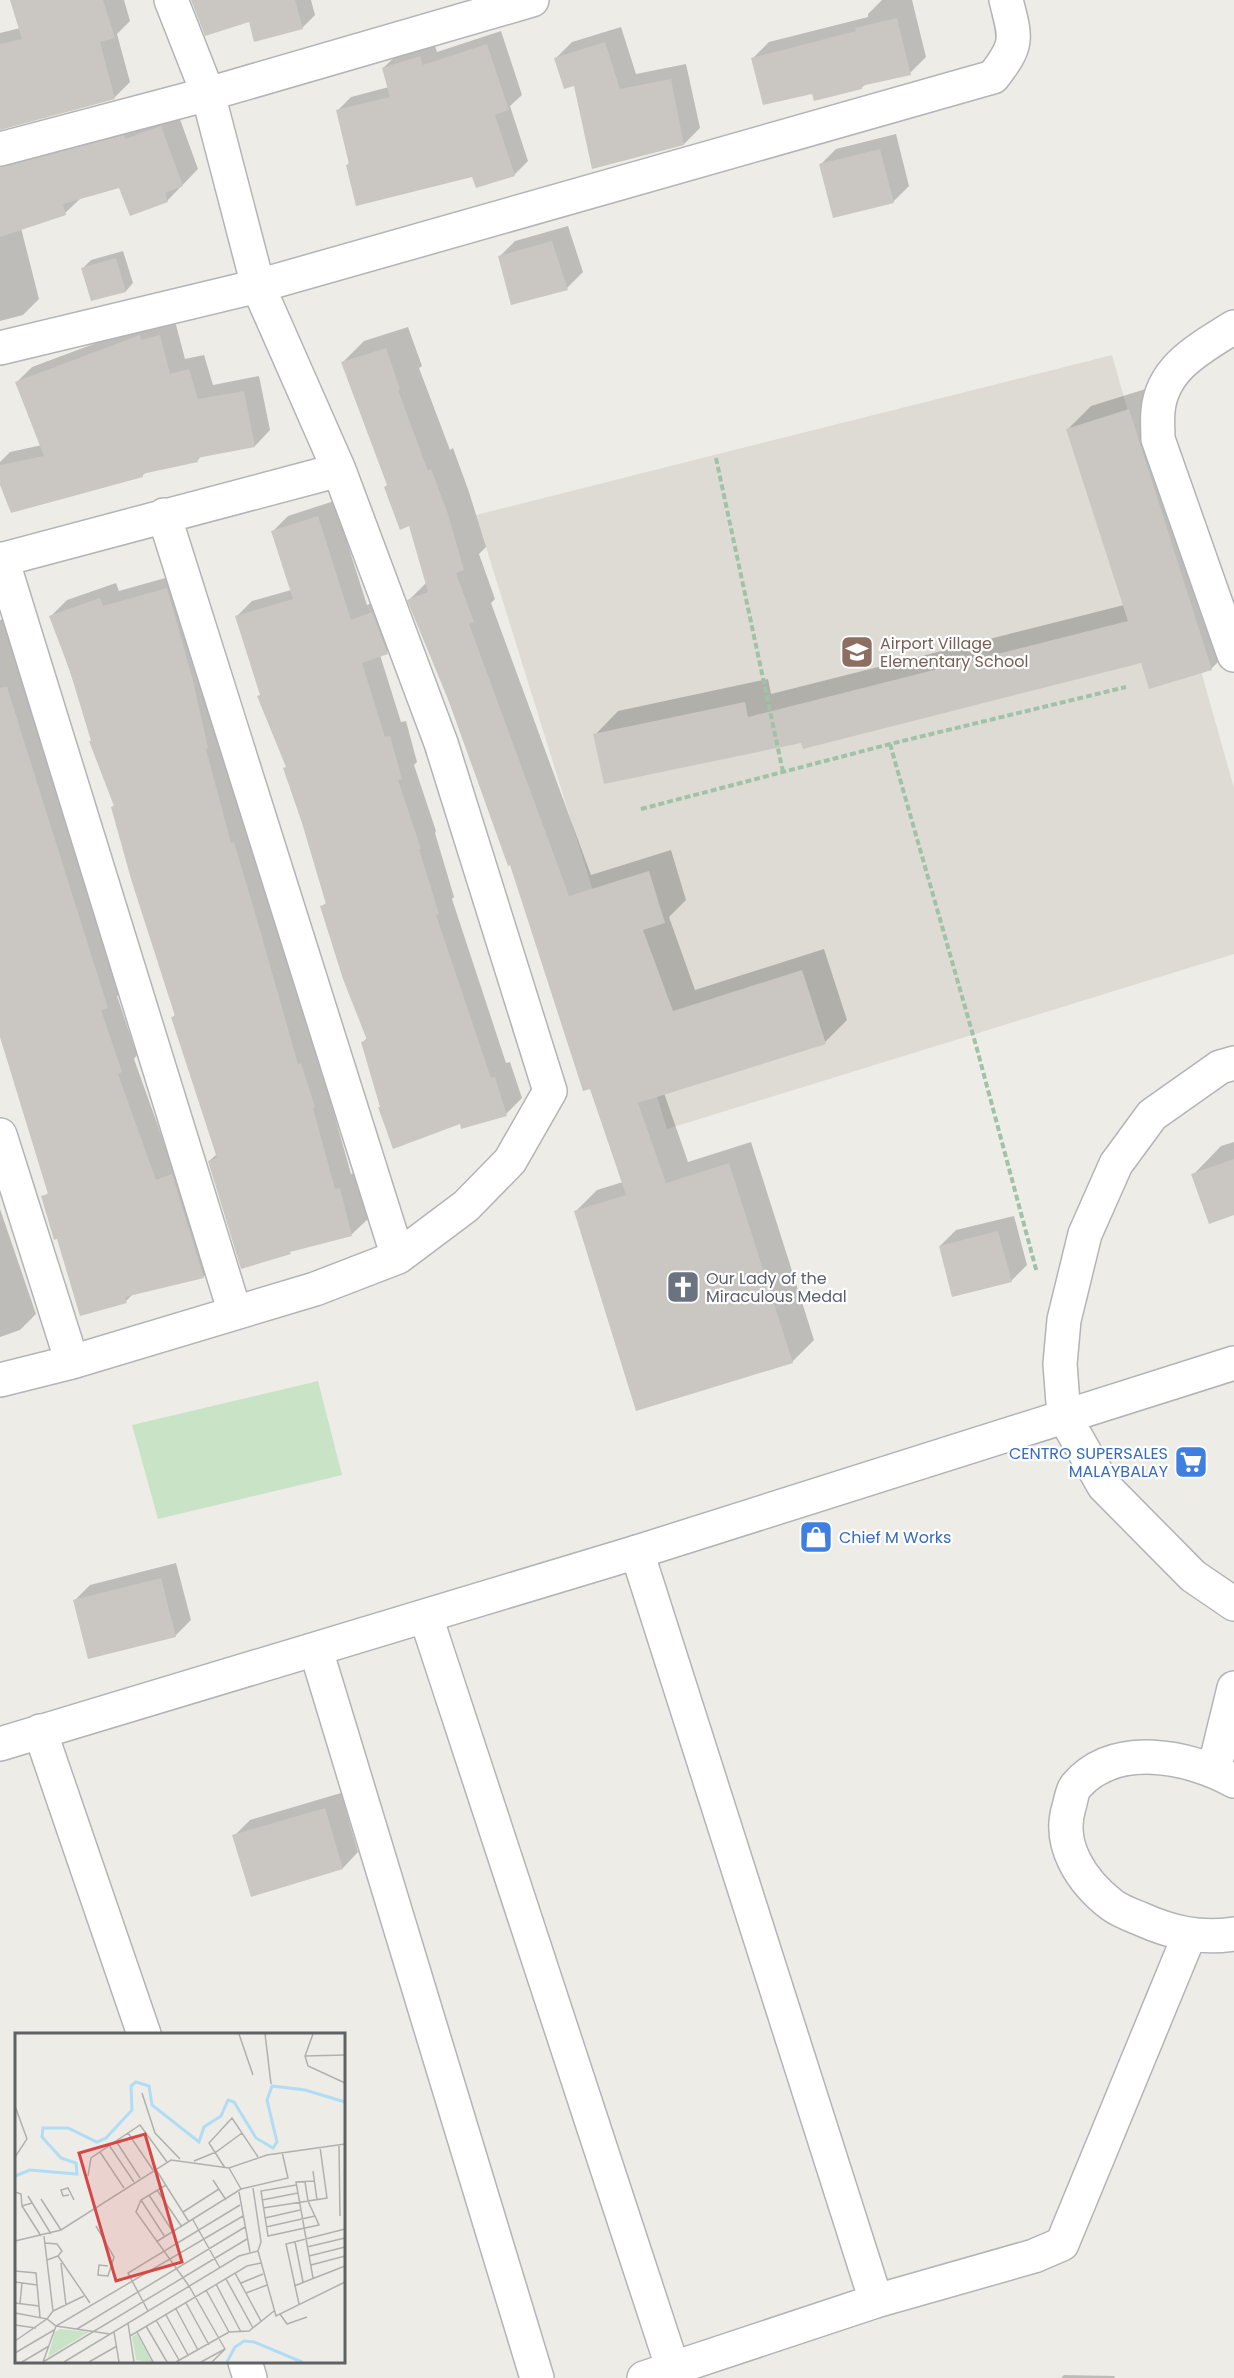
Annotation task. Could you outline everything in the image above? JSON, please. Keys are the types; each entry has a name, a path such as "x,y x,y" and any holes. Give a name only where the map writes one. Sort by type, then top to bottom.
{"street":[{"path":"0,1380 72,1362 315,1289 398,1257 466,1206 510,1161 550,1091 441,743 339,470 258,286 208,94 171,0"},
{"path":"0,149 208,94 532,0"},
{"path":"0,348 258,286 993,77 1008,57 1015,36 1006,0"},
{"path":"1234,327 1185,359 1166,382 1158,410 1158,440 1234,655"},
{"path":"235,1313 1,559 339,470"},
{"path":"164,515 398,1257"},
{"path":"1234,1063 1220,1067 1152,1114 1116,1164 1085,1234 1064,1320 1060,1364 1064,1416 1104,1486 1193,1576 1234,1604"},
{"path":"0,1135 72,1362"},
{"path":"0,1744 637,1552 1234,1363"},
{"path":"637,1552 876,2301"},
{"path":"426,1617 658,2373 876,2301 1034,2256 1062,2244 1189,1936"},
{"path":"316,1650 537,2378"},
{"path":"1234,1688 1224,1776 1173,1759 1132,1757 1099,1768 1075,1787 1065,1821 1071,1857 1085,1881 1113,1907 1155,1925 1189,1936 1234,1934"},
{"path":"40,1731 144,2033"},
{"path":"246,2363 250,2378"}],"path":[{"path":"716,458 783,772"},
{"path":"641,809 890,744 1126,687"},
{"path":"890,744 977,1049 1038,1277"}],"shaded area":[{"name":"Airport Village Elementary School","path":"1112,355 1234,788 1234,954 667,1129 476,515"}],"green space":[{"path":"318,1381 342,1475 158,1519 132,1425"}],"building":[{"path":"10,0 103,0 115,38 100,42 115,99 0,130 0,44 22,39"},
{"path":"191,0 295,0 303,29 254,42 249,22 205,36"},
{"path":"897,18 911,75 861,86 862,89 814,101 812,94 763,105 751,58"},
{"path":"605,42 620,89 671,79 684,145 592,169 574,86 564,89 554,58"},
{"path":"487,44 509,110 495,115 515,176 476,188 472,177 356,206 336,110 390,97 382,68 420,56 423,65"},
{"path":"161,126 183,186 165,193 168,202 130,216 119,188 63,204 66,215 0,237 0,167 124,135 125,139"},
{"path":"880,149 894,203 833,218 819,164"},
{"path":"552,241 568,290 511,305 498,256"},
{"path":"116,258 126,292 91,301 81,268"},
{"path":"140,335 141,340 160,335 170,374 189,369 198,399 244,391 255,447 197,458 198,462 142,474 143,477 11,513 0,485 0,465 44,456 15,382"},
{"path":"386,348 400,389 398,390 428,471 431,469 448,514 464,570 456,573 474,622 469,624 569,896 649,871 665,923 643,930 673,1011 802,970 826,1044 638,1103 666,1183 729,1163 793,1363 636,1411 574,1211 626,1195 590,1089 583,1091 510,865 508,866 450,704 407,600 428,592 409,526 400,530 384,487 387,485 341,362"},
{"path":"1129,409 1212,670 1149,689 1141,663 803,749 801,743 604,784 593,734 745,702 748,717 1128,621 1066,429"},
{"path":"318,516 351,620 372,612 388,654 362,663 385,737 390,736 402,779 398,780 421,849 419,849 439,914 436,915 491,1078 495,1077 507,1116 461,1129 460,1124 393,1149 378,1107 380,1107 361,1042 367,1040 343,979 320,906 326,904 283,768 286,767 257,696 260,695 235,616 293,599 271,531"},
{"path":"167,588 192,677 208,748 206,749 231,843 234,842 298,1064 301,1063 315,1107 313,1108 335,1189 340,1188 352,1236 290,1252 291,1254 241,1269 208,1161 217,1158 171,1017 175,1016 131,879 111,807 114,806 89,741 91,741 70,671 49,616 100,598 103,606"},
{"path":"7,687 108,1008 101,1010 122,1072 118,1074 156,1180 172,1174 204,1278 125,1297 127,1303 80,1316 57,1239 54,1240 41,1196 48,1194 0,1037 0,688"},
{"path":"1234,1159 1234,1215 1209,1224 1191,1174"},
{"path":"998,1231 1012,1282 952,1297 939,1246"},
{"path":"161,1578 176,1637 88,1659 73,1600"},
{"path":"325,1808 343,1869 251,1897 232,1835"}],"place":[{"name":"Airport Village Elementary School","path":"857,652"},
{"name":"Our Lady of the Miraculous Medal","path":"683,1287"},
{"name":"CENTRO SUPERSALES MALAYBALAY","path":"1191,1462"},
{"name":"Chief M Works","path":"816,1537"}]}
